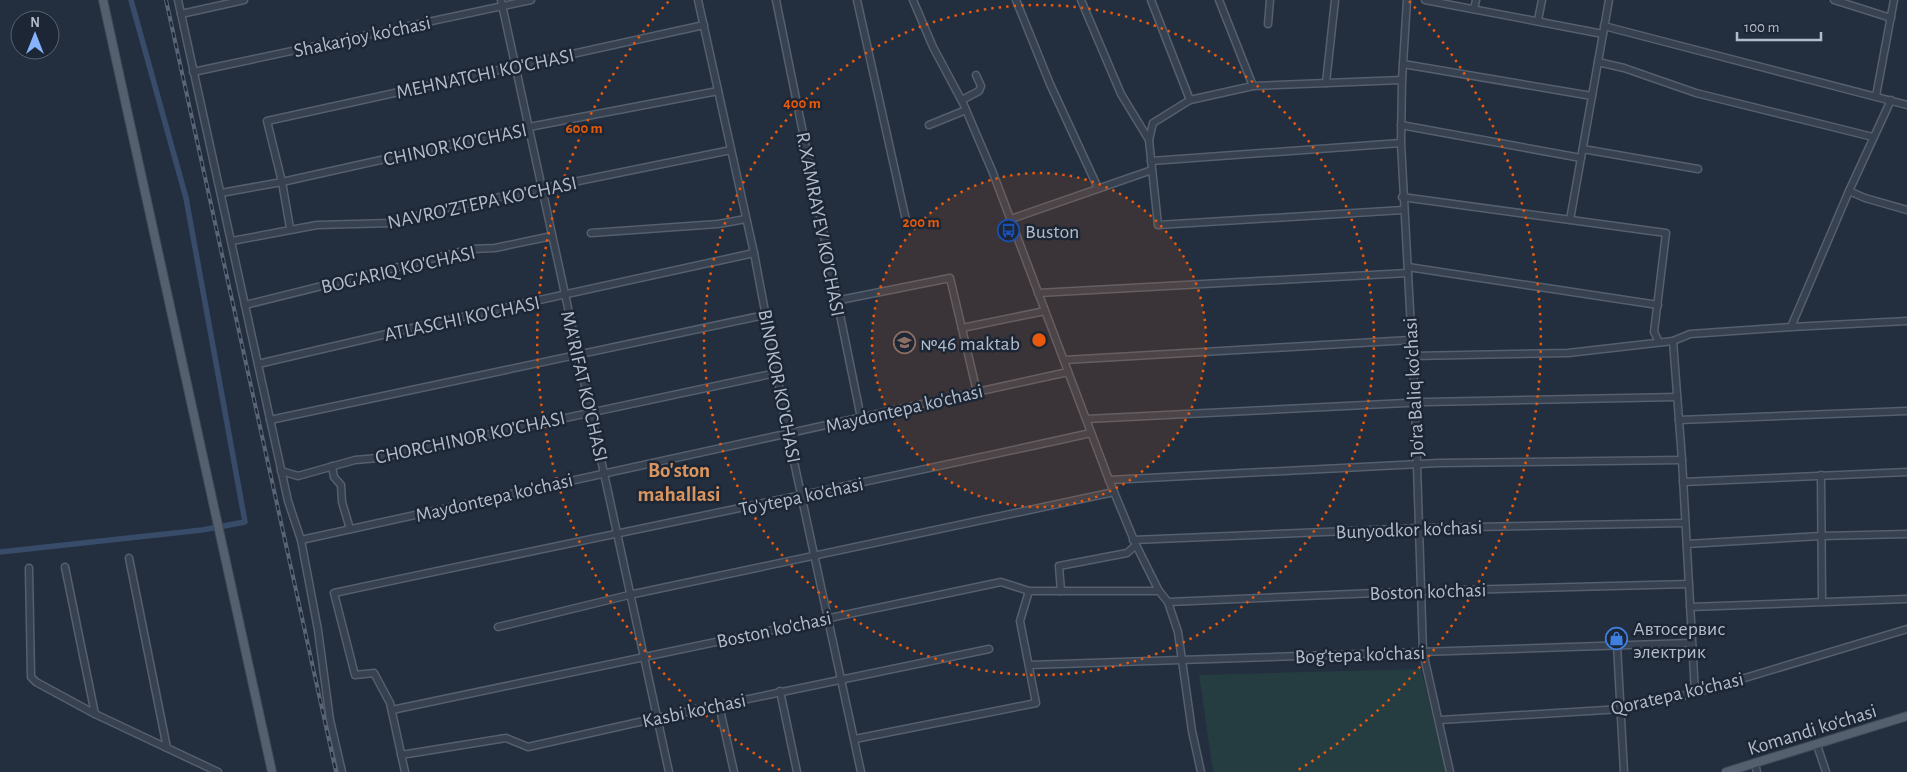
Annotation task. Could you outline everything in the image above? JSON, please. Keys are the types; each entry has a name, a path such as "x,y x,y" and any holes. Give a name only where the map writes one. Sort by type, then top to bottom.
{"main road":[{"path":"103,0 273,770"},
{"name":"Komandi ko‘chasi","path":"1726,772 1907,716"}],"street":[{"path":"178,0 281,471 301,540 318,630 330,720 342,772"},
{"path":"181,14 244,0"},
{"name":"Shakarjoy ko'chasi","path":"193,72 502,3 531,0"},
{"name":"BINOKOR KO'CHASI","path":"698,0 754,253 788,434 861,772"},
{"name":"R.XAMRAYEV KO'CHASI","path":"776,0 835,301 861,418"},
{"path":"857,0 906,220"},
{"path":"913,0 933,47 962,100 1010,219 1108,480 1135,543 1159,591 1168,602 1178,632 1201,772"},
{"path":"1016,0 1050,84 1098,188"},
{"path":"1081,0 1121,94 1149,140"},
{"path":"1151,0 1190,100"},
{"path":"1219,0 1253,86"},
{"path":"1268,24 1270,0"},
{"path":"1326,83 1336,0"},
{"name":"Jo'ra Baliq ko'chasi","path":"1407,0 1402,80 1402,196 1415,403 1423,652 1427,675 1440,720 1450,772"},
{"path":"1425,0 1538,20 1603,34"},
{"path":"1474,9 1476,0"},
{"path":"1538,20 1542,0"},
{"path":"1570,220 1609,0"},
{"path":"1834,0 1891,18"},
{"path":"1876,96 1894,0"},
{"name":"MA'RIFAT KO'CHASI","path":"502,3 577,355 605,473 629,595 669,772"},
{"name":"MEHNATCHI KO'CHASI","path":"282,182 267,121 704,25"},
{"path":"1604,26 1907,105"},
{"path":"1598,62 1624,68 1696,93 1873,138"},
{"path":"1403,64 1592,96"},
{"path":"962,100 979,91 981,86 976,75"},
{"path":"1402,80 1253,86 1190,100 1153,124 1149,140 1158,225 1403,210"},
{"name":"CHINOR KO'CHASI","path":"221,193 282,182 528,127 718,91"},
{"path":"1792,327 1849,191 1891,100"},
{"path":"930,125 966,110"},
{"path":"1402,126 1581,158"},
{"path":"1151,161 1401,143"},
{"path":"1583,149 1698,169"},
{"name":"NAVRO'ZTEPA KO'CHASI","path":"232,241 290,228 332,223 392,223 446,208 731,150"},
{"path":"1010,219 1152,170"},
{"path":"282,182 290,228"},
{"path":"1849,191 1865,198 1907,210"},
{"path":"1402,196 1666,233 1654,332 1659,342"},
{"path":"591,233 718,224 746,220"},
{"name":"BOG'ARIQ KO'CHASI","path":"245,305 471,250 495,248 552,236"},
{"name":"ATLASCHI KO'CHASI","path":"258,364 754,253"},
{"path":"1038,293 1408,270 1658,305"},
{"path":"835,301 950,278 977,392"},
{"path":"962,328 1045,312"},
{"path":"270,420 765,314"},
{"path":"1412,356 1568,353 1672,341 1690,334 1907,321"},
{"path":"1064,360 1411,340"},
{"path":"1672,341 1678,397 1695,693"},
{"name":"Maydontepa ko'chasi","path":"301,540 1068,372"},
{"name":"CHORCHINOR KO'CHASI","path":"281,471 298,476 332,466 776,373"},
{"path":"1086,419 1415,403 1678,397"},
{"path":"1679,420 1907,411"},
{"name":"To'ytepa ko'chasi","path":"392,710 374,674 355,675 334,593 617,533 802,497 1091,433"},
{"path":"1108,480 1417,465 1682,460"},
{"path":"332,466 334,477 341,485 342,502 350,529"},
{"path":"1683,482 1907,472"},
{"path":"1821,475 1822,600"},
{"path":"498,627 629,595 1114,492"},
{"name":"Bunyodkor ko'chasi","path":"1135,543 1420,528 1685,523"},
{"path":"1687,544 1821,536 1907,534"},
{"path":"1061,591 1059,566 1127,553 1135,543"},
{"path":"129,558 167,748"},
{"path":"66,567 95,714"},
{"path":"29,568 31,676 36,682 95,714 218,772"},
{"name":"Boston ko'chasi","path":"392,710 1001,582 1029,591 1159,591"},
{"name":"Boston ko'chasi","path":"1168,602 1422,591 1689,584"},
{"path":"855,739 1036,703 1020,621 1029,591"},
{"path":"1690,607 1822,600 1907,599"},
{"name":"Qoratepa ko'chasi","path":"1440,720 1622,708 1695,693 1907,629"},
{"name":"Bog'tepa ko'chasi","path":"1029,665 1691,643"},
{"path":"1617,645 1622,708 1624,772"},
{"name":"Kasbi ko'chasi","path":"401,755 506,738 528,747 780,691 989,649"},
{"path":"780,691 797,772"},
{"path":"719,705 734,772"},
{"path":"392,710 405,772"},
{"path":"1817,745 1826,772"},
{"path":"1755,764 1757,772"}],"green space":[{"path":"1421,669 1446,772 1213,772 1199,675"}],"waterway":[{"path":"0,552 202,530 245,522 186,198 131,0"}],"railway":[{"path":"166,0 336,772"}],"place":[{"name":"Buston","path":"1009,231"},
{"name":"№46 maktab","path":"904,343"},
{"name":"Автосервис электрик","path":"1617,639"}],"district":[{"name":"Bo'ston mahallasi","path":"679,482"}]}
